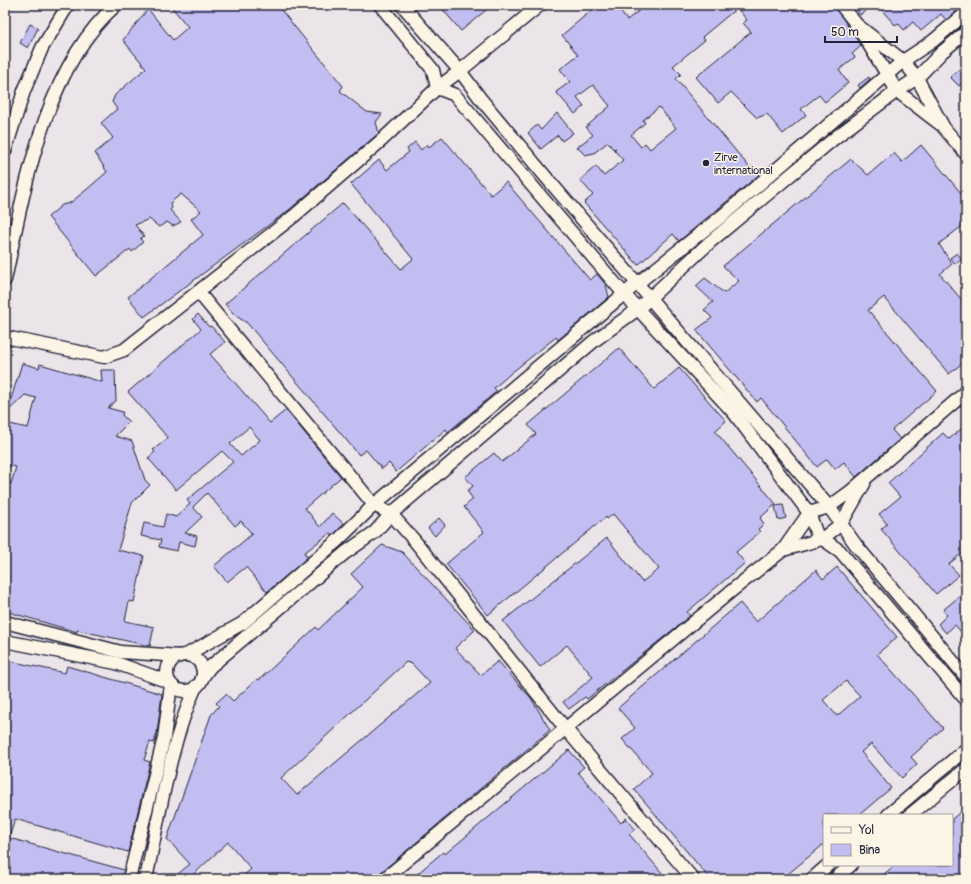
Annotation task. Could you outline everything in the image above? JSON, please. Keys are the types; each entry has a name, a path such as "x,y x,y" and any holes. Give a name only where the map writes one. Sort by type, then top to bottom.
{"street":[{"path":"5,151 24,91 42,48 68,5"},
{"path":"5,280 26,182 45,118 69,65 101,18 116,5"},
{"path":"380,5 433,70 437,88"},
{"path":"402,5 460,71 480,98 545,176 829,508 856,545 966,677"},
{"path":"5,337 104,357 124,350 199,293 294,216 370,150 437,88 540,5"},
{"path":"841,5 857,25 897,90 944,128 966,154"},
{"path":"129,879 164,738 170,683 167,676 168,666 172,661 243,623 337,541 374,505 624,294 722,216 903,61 933,41 966,13"},
{"path":"857,25 903,61 917,78 944,128"},
{"path":"146,879 186,708 199,682 210,667 345,553 375,532 391,514 594,341 638,309 710,242 836,138 897,90 917,78 942,52 966,32"},
{"path":"437,88 455,95 624,294 734,413 809,513 817,535 840,551 966,700"},
{"path":"533,185 545,176"},
{"path":"199,293 374,505 391,514 414,540 564,728 693,879"},
{"path":"384,879 564,728 783,550 809,513 829,508 966,392"},
{"path":"783,550 822,539 841,524 868,476"},
{"path":"897,618 908,608"},
{"path":"5,622 121,652 183,656 197,660 200,664 199,682"},
{"path":"5,641 116,663 170,683 177,689 184,691 199,682"},
{"path":"894,813 966,749"},
{"path":"911,814 966,770"},
{"path":"148,803 162,807"},
{"path":"812,879 827,866"},
{"path":"835,879 850,866"}],"building":[{"path":"170,5 277,5 343,86 340,91 367,112 382,114 376,122 379,133 289,210 144,317 128,297 203,235 191,219 201,211 181,194 170,203 172,208 170,210 181,222 173,226 167,222 159,227 149,219 135,225 144,236 140,239 143,242 132,252 130,249 96,276 48,217 62,205 70,203 107,172 95,153 113,138 101,123 117,109 112,102 115,95 146,68 123,40 148,9 173,40 188,27"},
{"path":"439,5 492,5 461,31"},
{"path":"598,5 615,5 627,20 641,9 638,5 834,5 861,46 852,54 855,57 839,70 848,83 825,102 819,95 801,109 806,115 783,134 767,114 757,118 731,92 718,103 696,77 751,32 743,23 747,20 737,8 702,37 705,40 673,66 681,74 676,79 750,168 752,166 760,174 679,241 673,234 638,265 584,203 593,195 580,180 596,166 604,176 623,160 614,150 616,148 613,149 608,142 594,153 585,155 577,147 593,135 586,127 610,106 593,85 577,97 584,106 575,114 556,92 570,82 560,69 578,55 562,35","holes":["659,107 676,128 650,149 645,143 641,147 631,135 645,123 643,120"]},
{"path":"853,5 873,5 860,15"},
{"path":"877,5 966,6 961,7 946,20 941,14 921,31 913,22 904,30 898,23 895,25"},
{"path":"30,24 38,28 28,48 20,43"},
{"path":"966,63 966,78 959,86 950,77"},
{"path":"869,77 870,79 860,88 858,85"},
{"path":"557,113 573,133 562,141 558,135 541,149 528,133 537,125 541,130"},
{"path":"442,137 491,195 506,182 590,280 597,274 606,285 609,297 558,340 556,337 510,374 494,388 497,391 448,432 446,429 396,472 389,463 382,469 366,450 359,455 247,323 236,316 225,304 343,203 401,269 413,259 351,184 379,160 387,170 409,152 407,149 415,142 421,150 427,144 429,147"},
{"path":"921,145 966,199 966,223 939,244 952,264 940,274 966,305 966,360 949,374 884,297 868,310 937,391 892,430 900,439 856,477 844,462 835,469 827,459 817,467 761,398 757,402 696,330 712,318 704,310 713,302 696,286 705,278 724,293 739,281 723,266 851,159 868,175 894,153 902,162"},
{"path":"957,253 962,259 955,264 950,258"},
{"path":"198,314 225,342 210,354 270,423 286,410 341,477 305,508 320,527 332,513 344,524 333,535 330,533 304,553 308,557 267,592 246,567 227,582 214,566 252,534 241,521 235,526 207,493 193,507 202,517 185,533 197,536 195,546 179,542 177,551 159,547 161,540 141,536 144,523 163,527 166,514 176,517 190,504 187,500 233,462 222,451 176,490 148,458 155,452 153,450 168,438 128,392 201,329 193,319","holes":["249,427 260,440 241,456 230,444"]},
{"path":"619,348 654,389 679,368 726,421 715,431 776,504 760,518 764,524 758,529 760,532 736,552 745,563 687,612 690,616 587,699 585,697 569,709 563,702 593,677 567,645 540,667 503,621 607,538 642,582 659,569 613,514 607,519 606,517 488,615 446,564 484,532 464,507 473,499 467,491 473,486 465,477 494,453 502,462 536,434 528,425"},
{"path":"22,363 39,368 40,364 102,382 101,370 115,370 116,401 108,408 123,412 122,415 129,422 115,436 132,441 145,480 150,485 132,503 118,550 144,556 134,602 129,601 125,621 154,627 150,646 77,630 77,632 5,611 5,483 11,484 16,467 5,465 5,423 28,428 36,398 25,395 7,412"},
{"path":"966,425 966,550 949,564 959,575 936,594 881,529 887,524 879,514 900,497 888,483 943,433 949,439"},
{"path":"783,505 786,518 778,520 775,506"},
{"path":"439,518 445,525 435,536 428,528"},
{"path":"382,545 402,552 475,630 455,648 481,675 498,661 531,698 550,730 373,879 240,879 251,869 228,842 194,874 198,879 172,879 190,864 167,839 211,715 219,706 216,703 226,694 233,701 257,679 259,680 316,627 318,630 363,587 351,574","holes":["406,662 412,664 430,683 297,795 281,778"]},
{"path":"837,567 897,637 877,654 943,728 911,757 917,764 902,778 871,744 861,752 891,788 860,814 823,814 823,845 782,879 710,879 634,789 652,773 622,739 635,728 618,708 740,603 756,622 816,570 823,579","holes":["846,681 860,696 837,716 823,700"]},
{"path":"966,591 966,638 955,625 946,633 938,624 947,615 943,610"},
{"path":"5,660 65,673 67,666 162,694 157,733 154,743 150,742 144,760 150,762 128,852 15,819 9,838 124,870 122,879 5,879"},
{"path":"569,750 584,767 578,772 621,823 626,818 635,829 629,834 667,879 411,879 443,852 445,854"},
{"path":"966,807 966,879 878,879 894,866 953,866 953,818"}],"place":[{"name":"Zirve international","path":"706,163"}]}
